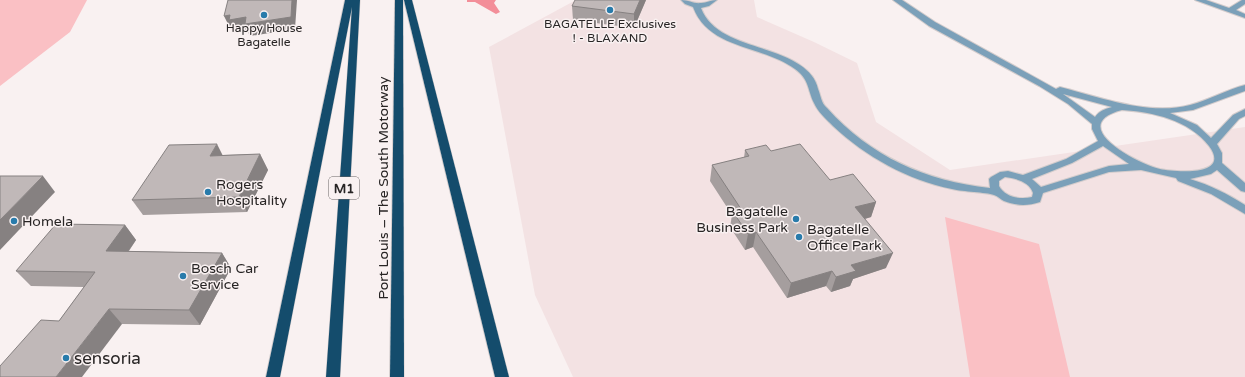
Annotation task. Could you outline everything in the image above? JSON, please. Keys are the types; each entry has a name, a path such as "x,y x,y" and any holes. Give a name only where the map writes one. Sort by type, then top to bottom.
{"highway":[{"path":"272,377 349,0"},
{"name":"M1","path":"333,377 356,0"},
{"name":"Port Louis – The South Motorway","path":"397,377 399,0"},
{"path":"408,0 502,377"}],"street":[{"path":"685,0 696,5 706,5 713,0"},
{"path":"897,0 932,24 1042,84 1071,102 1096,122"},
{"path":"1199,0 1245,16"},
{"path":"1230,11 1245,1"},
{"path":"696,5 703,21 718,34 740,44 763,49 797,66 810,81 818,105 835,124 870,152 905,170 946,185 998,192 1011,200 1026,203 1036,199 1038,195 1038,191 1035,186 1024,178 1010,174 998,176 994,179 993,183 998,192"},
{"path":"1042,84 1080,97 1122,107 1139,108 1156,112 1188,124 1212,143 1218,158 1217,164 1211,171 1200,175 1185,176 1164,173"},
{"path":"1156,112 1190,108 1245,88"},
{"path":"1122,107 1109,109 1100,114 1096,122 1096,131 1104,142 1124,158 1143,167 1203,186 1230,200 1245,210"},
{"path":"1212,143 1236,117 1245,112"},
{"path":"1024,178 1069,161 1104,142"},
{"path":"1217,164 1245,189"},
{"path":"1038,191 1109,169 1143,167"}],"shaded area":[{"path":"0,0 87,0 70,32 0,86"},
{"path":"467,0 496,0 494,3 500,12 496,14 475,2 467,2"},
{"path":"576,0 754,0 757,17 857,63 876,122 950,170 1245,127 1245,377 573,377 535,295 489,47"},
{"path":"945,217 1039,244 1070,377 970,377"}],"building":[{"path":"228,0 292,0 291,17 245,24 246,17 229,20 230,15 224,16"},
{"path":"575,0 640,0 634,14 572,6"},
{"path":"217,144 210,156 260,154 239,197 132,200 169,145"},
{"name":"Bagatelle Office Park","path":"800,144 830,180 853,174 876,202 855,207 893,253 851,265 856,271 836,277 832,271 791,283 756,232 748,234 733,212 741,209 712,165 749,156 745,150 766,145 771,151"},
{"path":"0,176 43,176 0,220"},
{"path":"56,224 125,225 106,251 222,253 189,310 109,309 56,377 0,377 0,366 41,320 59,321 95,272 16,271"}],"place":[{"name":"BAGATELLE Exclusives ! - BLAXAND","path":"610,10"},
{"name":"Happy House Bagatelle","path":"264,15"},
{"name":"Rogers Hospitality","path":"208,192"},
{"name":"Bagatelle Business Park","path":"796,219"},
{"name":"Homela","path":"14,221"},
{"name":"Bagatelle Office Park","path":"799,237"},
{"name":"Bosch Car Service","path":"183,276"},
{"name":"sensoria","path":"66,358"}]}
